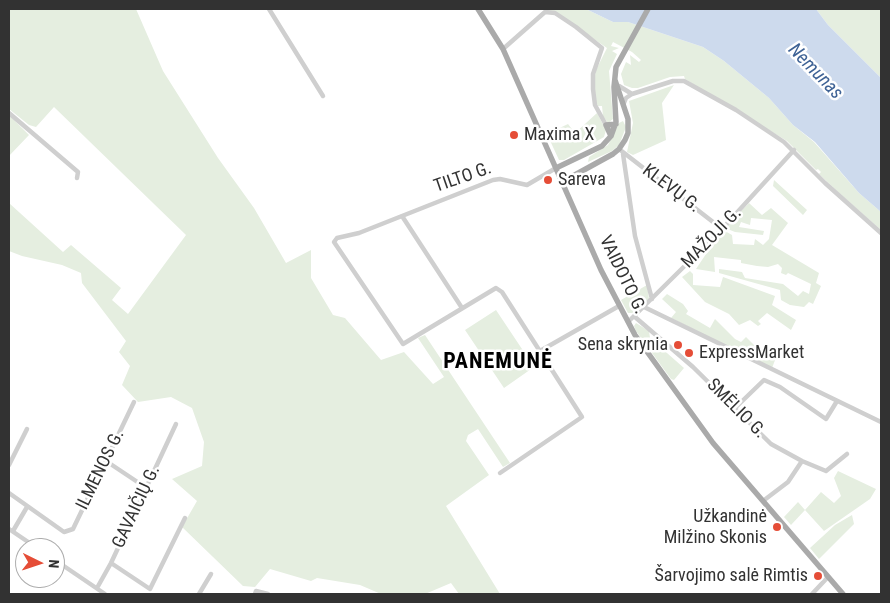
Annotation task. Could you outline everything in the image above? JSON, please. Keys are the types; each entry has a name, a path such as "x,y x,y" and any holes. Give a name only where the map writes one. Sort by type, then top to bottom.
{"main road":[{"name":"VAIDOTO G.","path":"478,9 502,49 628,322 713,443 843,594"},
{"path":"611,136 616,123 614,77 616,67 648,9"},
{"path":"562,182 592,165 621,152 628,133 629,122 619,86 614,77"},
{"path":"611,136 606,124 616,123 622,119 629,122"},
{"name":"TILTO G.","path":"556,168 605,144 611,136"},
{"path":"587,153 585,162 592,165"}],"street":[{"path":"269,9 323,96"},
{"path":"502,49 514,41 545,12 555,13 576,26 602,48 593,74 593,89 595,105 606,124"},
{"path":"624,103 626,98 632,94 669,82 684,81 736,110 784,142 825,183 881,233"},
{"path":"619,86 632,94"},
{"path":"9,113 78,172 77,178"},
{"name":"MAŽOJI G.","path":"628,322 722,229 794,150"},
{"path":"621,152 635,236 652,299"},
{"name":"KLEVŲ G.","path":"621,152 722,229"},
{"name":"TILTO G.","path":"462,308 407,343 400,341 334,242 337,238 359,233 496,179 522,185 532,183 545,172 556,168"},
{"path":"402,216 462,308 496,288 502,292 582,417 500,473"},
{"path":"540,351 619,306"},
{"path":"644,307 881,422"},
{"name":"SMĖLIO G.","path":"635,317 693,367 771,444 802,461 826,471 847,454"},
{"path":"735,408 764,380 780,388 826,419 837,401"},
{"name":"ILMENOS G.","path":"28,507 64,532 73,529 134,402"},
{"name":"GAVAIČIŲ G.","path":"96,588 111,563 176,424"},
{"path":"9,465 27,429"},
{"path":"106,461 145,487"},
{"path":"763,501 788,482 802,461"},
{"path":"9,493 28,507 11,530 23,538"},
{"path":"111,563 150,589 185,518"},
{"path":"65,567 106,594"},
{"path":"199,594 211,574"},
{"path":"812,594 828,576"},
{"path":"255,593 268,594"}],"shaded area":[{"path":"9,9 136,9 163,71 218,158 254,208 286,263 311,250 311,278 333,315 345,318 381,360 404,352 433,384 444,377 418,338 425,335 510,463 503,467 478,429 468,435 466,441 489,475 446,506 500,594 459,594 451,583 425,594 381,594 360,585 317,578 311,581 270,569 255,587 243,586 182,527 197,501 172,479 202,466 204,442 192,408 171,397 138,402 122,385 130,366 119,352 126,341 82,283 81,273 62,265 22,256 9,251 9,203 63,252 71,245 121,288 112,300 128,314 186,235 54,107 36,127 29,125 9,109"},
{"path":"542,9 586,9 613,22 628,22 703,47 724,61 769,98 793,125 814,142 859,193 881,212 881,230 838,192 819,174 821,172 818,169 816,170 787,141 685,79 684,76 670,77 638,88 624,85 621,74 626,62 631,65 630,55 639,62 641,60 632,52 613,42 611,46 619,48 612,51 617,54 609,71 613,119 608,123 603,116 602,106 598,106 596,102 594,80 596,70 607,48 556,13"},
{"path":"816,9 881,9 881,78 828,25"},
{"path":"674,85 662,103 666,140 633,155 627,152 633,123 629,101"},
{"path":"597,113 606,130 604,137 564,160 559,160 547,134 568,124 575,133"},
{"path":"9,115 29,135 9,156"},
{"path":"623,121 626,127 619,145 612,151 588,162 589,157 608,145 619,123"},
{"path":"774,180 807,210 803,215 773,186"},
{"path":"749,203 762,215 771,208 788,223 772,245 819,273 816,283 821,286 813,304 809,302 804,307 790,305 781,300 780,290 719,273 719,269 742,272 745,278 783,284 798,296 803,291 809,294 811,284 788,273 786,275 781,273 782,268 778,264 768,267 757,266 741,263 741,260 714,257 715,272 696,269 714,242 725,231 732,235 733,244 754,245 755,239 763,245 769,239 772,220 751,218 750,225 741,222 739,227 764,231 763,235 735,232 725,228"},
{"path":"690,271 693,274 693,285 720,287 723,277 775,296 772,305 796,320 791,330 767,313 758,321 761,324 758,326 750,320 739,325 729,314 705,302 682,277"},
{"path":"647,285 649,299 635,313 628,313 621,300"},
{"path":"667,294 683,304 688,311 686,314 710,328 715,319 735,339 741,342 746,337 767,358 771,353 777,355 772,368 671,318 676,312 662,299"},
{"path":"496,310 534,367 504,388 465,330"},
{"path":"636,323 649,331 650,338 684,368 674,380 671,379 636,331 634,326"},
{"path":"838,471 876,489 870,499 824,531 805,510 821,492 834,503 841,496 834,478"},
{"path":"798,502 805,510 791,525 784,517"},
{"path":"852,515 854,524 819,559 810,548 835,525"}],"water":[{"name":"Nemunas","path":"586,9 816,9 828,25 881,78 881,212 859,193 815,142 793,125 769,98 724,61 703,47 628,22 613,22"}],"place":[{"name":"Maxima X","path":"514,135"},
{"name":"Sareva","path":"548,180"},
{"name":"Sena skrynia","path":"678,345"},
{"name":"ExpressMarket","path":"689,353"},
{"name":"Užkandinė Milžino Skonis","path":"777,527"},
{"name":"Šarvojimo salė Rimtis","path":"818,576"}],"district":[{"name":"PANEMUNĖ","path":"498,362"}]}
